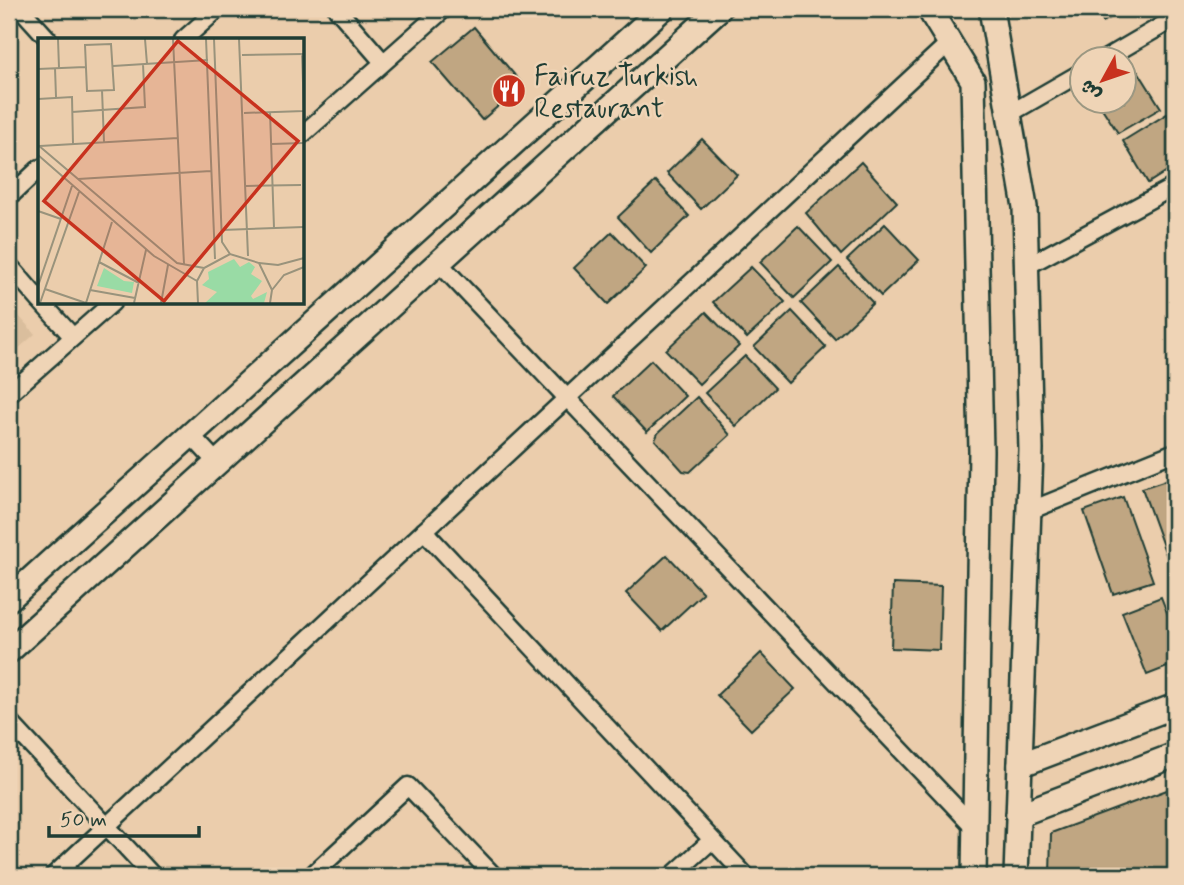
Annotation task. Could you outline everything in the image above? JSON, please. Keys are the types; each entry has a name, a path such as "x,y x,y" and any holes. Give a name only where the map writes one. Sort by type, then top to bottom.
{"main road":[{"path":"9,599 662,9"},
{"path":"9,651 719,9"},
{"path":"929,9 972,81 981,451 974,876"},
{"path":"991,9 1025,207 1027,266 1031,450 1016,876"},
{"path":"1020,765 1175,706"},
{"path":"1018,815 1175,755"}],"street":[{"path":"20,9 48,38"},
{"path":"185,38 218,9"},
{"path":"337,9 383,62"},
{"path":"304,133 444,9"},
{"path":"1128,46 1175,18"},
{"path":"52,876 949,43"},
{"path":"1009,114 1068,81"},
{"path":"9,197 38,170"},
{"path":"1027,266 1175,186"},
{"path":"439,263 976,829"},
{"path":"9,265 38,299"},
{"path":"43,304 73,337"},
{"path":"9,394 111,304"},
{"path":"191,435 217,463"},
{"path":"1029,511 1175,452"},
{"path":"424,531 747,876"},
{"path":"9,721 153,876"},
{"path":"311,876 408,786 494,876"},
{"path":"672,876 712,840"}],"shaded area":[{"path":"9,305 35,334 9,357"}],"building":[{"path":"1096,9 1127,9 1103,22"},
{"path":"474,27 523,85 482,120 432,62"},
{"path":"1138,71 1161,108 1118,133 1107,116 1138,116"},
{"path":"1167,114 1175,128 1175,166 1148,183 1123,141"},
{"path":"702,139 737,175 701,209 667,173"},
{"path":"861,162 897,202 841,255 806,213"},
{"path":"656,181 689,216 651,253 618,217"},
{"path":"885,224 919,260 881,296 847,260"},
{"path":"798,226 832,262 794,298 760,262"},
{"path":"612,232 646,268 608,304 574,268"},
{"path":"751,267 785,302 747,338 713,302"},
{"path":"839,267 873,303 835,339 801,303"},
{"path":"792,311 826,347 788,383 754,347"},
{"path":"706,312 739,346 699,384 666,350"},
{"path":"745,356 775,388 736,426 705,393"},
{"path":"651,360 685,396 647,432 613,396"},
{"path":"697,397 730,435 690,472 683,471 655,440 658,433"},
{"path":"1175,477 1175,570 1172,571 1142,488"},
{"path":"1123,497 1153,581 1113,594 1084,511"},
{"path":"667,555 703,593 662,631 626,593"},
{"path":"893,584 941,586 939,650 891,648"},
{"path":"1161,597 1175,633 1175,664 1147,675 1122,612"},
{"path":"761,653 795,689 751,730 717,695"},
{"path":"1175,787 1175,876 1050,876 1051,833"}],"place":[{"name":"Fairuz Turkish Restaurant","path":"509,91"}]}
